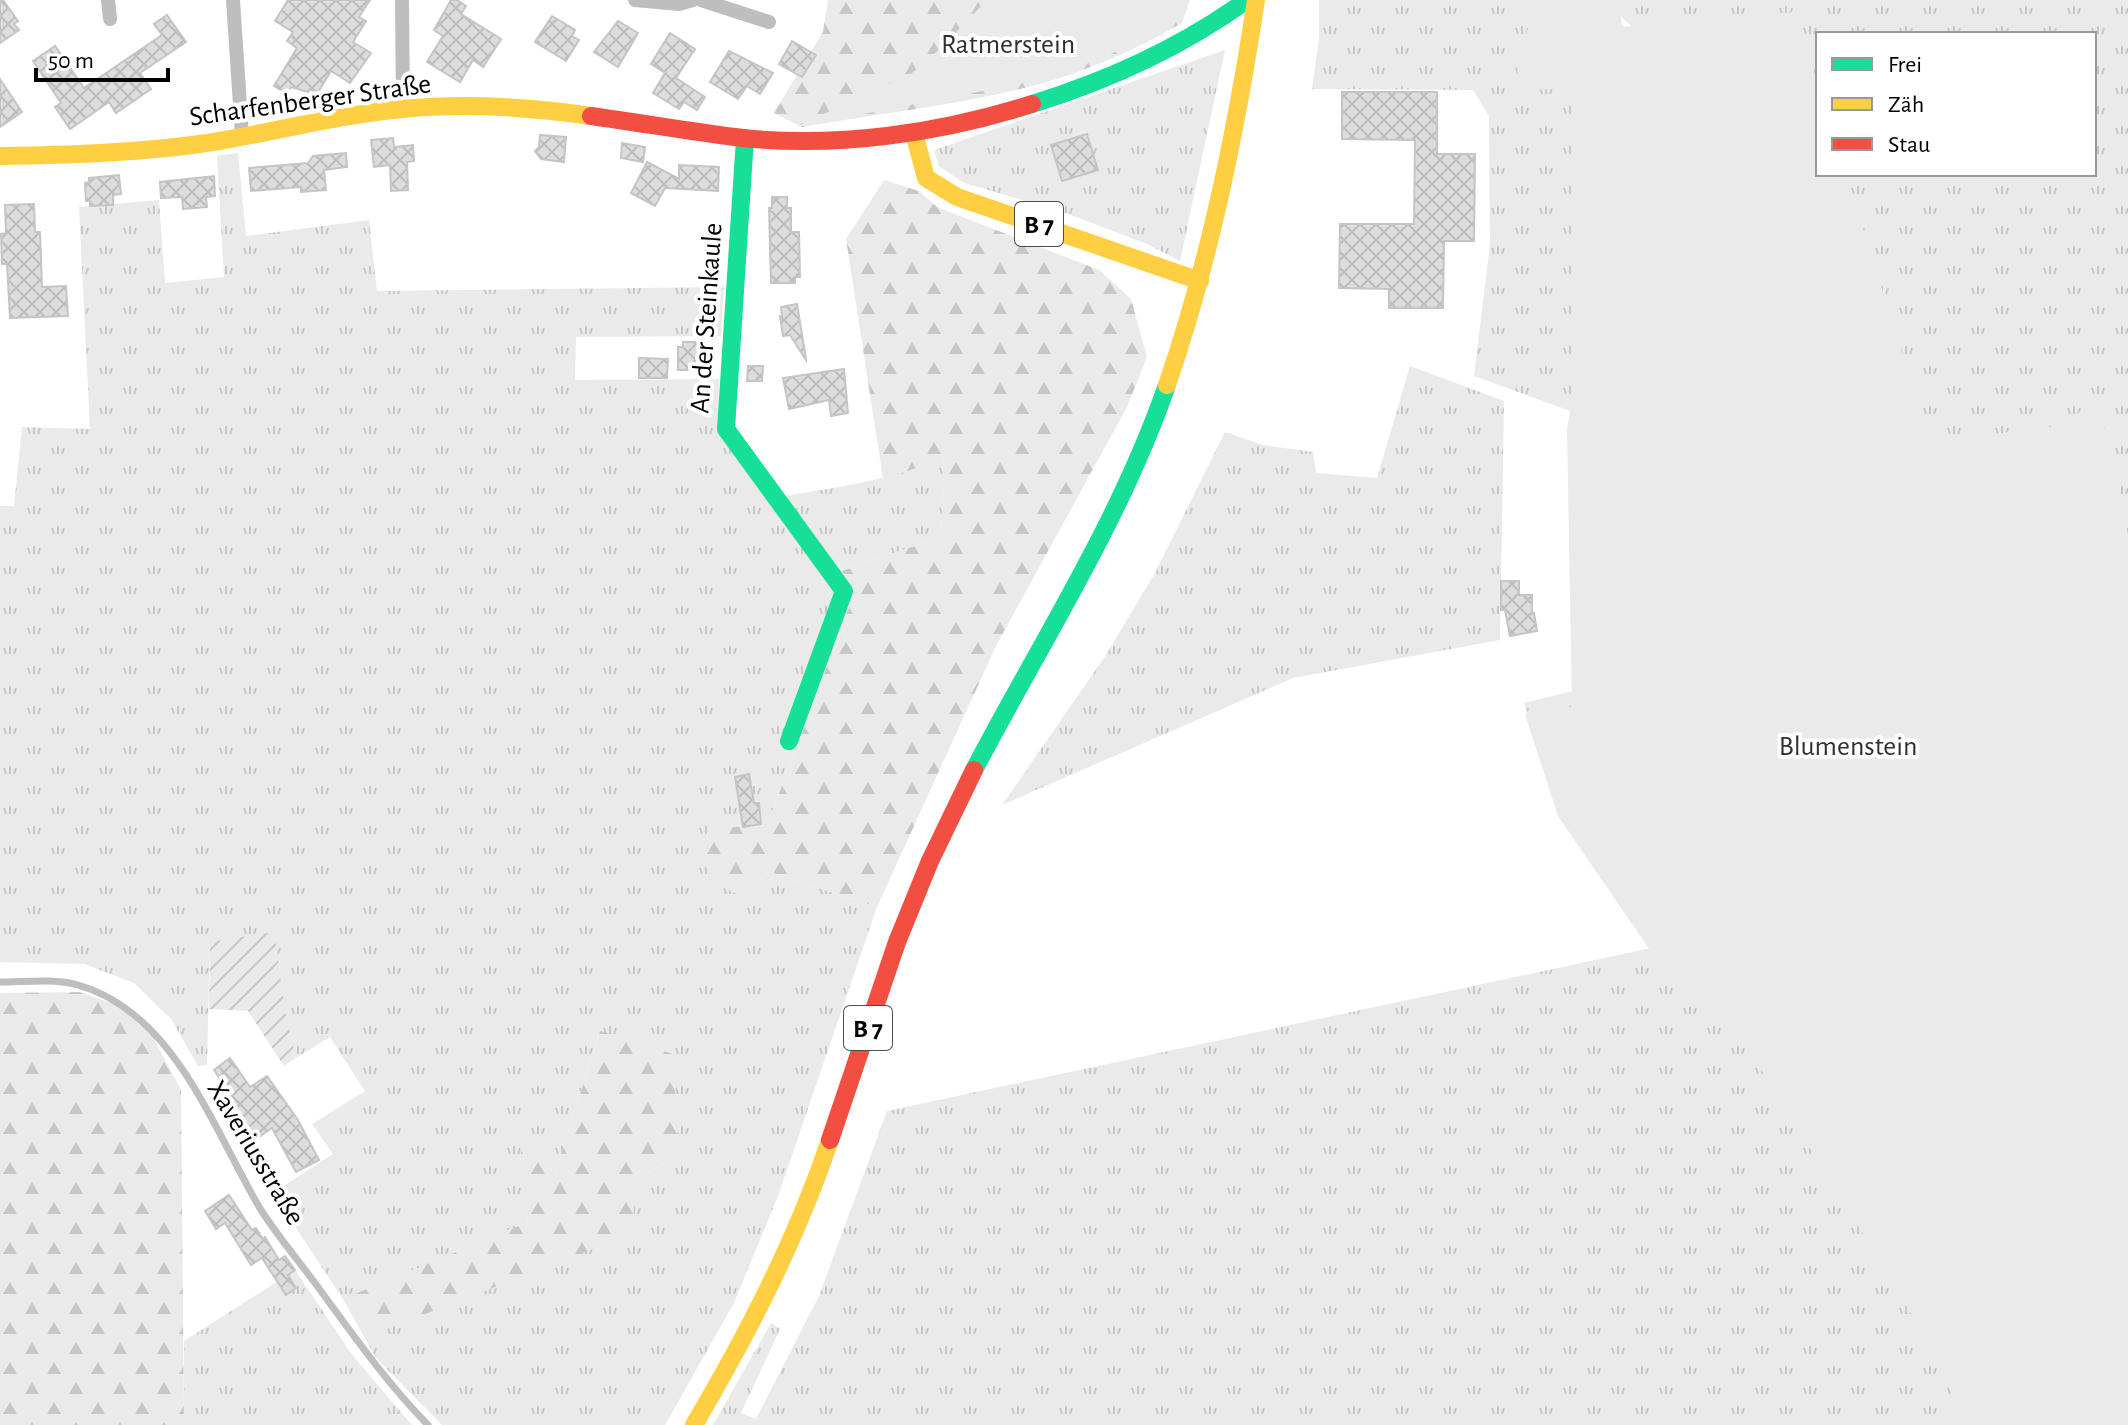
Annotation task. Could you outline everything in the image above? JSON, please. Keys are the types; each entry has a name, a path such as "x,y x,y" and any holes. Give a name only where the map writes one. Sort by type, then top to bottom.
{"street":[{"path":"108,0 110,19"},
{"path":"233,0 242,135"},
{"path":"402,0 403,109"},
{"path":"635,0 679,4 693,0"},
{"path":"701,0 769,22"},
{"name":"Scharfenberger Straße","path":"0,156 135,152 403,109 484,107 558,111 745,138 834,140 914,133 988,118 1077,90 1150,56 1226,15 1247,0"},
{"name":"B 7","path":"694,1425 755,1322 807,1205 910,906 1141,452 1176,363 1200,281 1240,114 1256,0"},
{"name":"B 7","path":"914,133 926,178 957,197 1200,281"},
{"name":"An der Steinkaule","path":"745,138 726,429 844,591 789,741"}],"lane":[{"name":"Xaveriusstraße","path":"0,982 76,985 105,997 149,1029 207,1106 262,1211 373,1362 428,1425"}],"green space":[{"path":"828,0 1190,0 1182,23 1123,54 1060,78 964,101 802,127 774,113 823,32"},
{"name":"Ratmerstein","path":"987,0 1185,0 1178,19 1125,48 1055,77 796,127 912,73"},
{"path":"1319,0 1562,0 1639,33 1603,0 2128,0 2128,1425 713,1425 771,1323 780,1329 741,1413 756,1419 819,1296 887,1111 1656,947 1559,805 1524,703 1573,691 1576,413 1474,376 1490,244 1489,116 1473,90 1312,89 1319,38"},
{"name":"Blumenstein","path":"1541,0 1614,0 1620,8 1622,27 1795,12 1816,79 1816,176 1847,176 1930,442 2057,426 2085,409 2097,395 2128,535 2128,1425 1968,1425 1905,1302 1718,1000 1689,1007 1558,816 1525,714 1557,706 1572,707 1567,429 1571,407 1573,88 1516,91 1519,49"},
{"path":"1225,50 1180,261 1147,244 1063,212 964,183 939,166 934,150"},
{"path":"238,153 246,236 369,220 377,291 724,287 721,336 576,337 575,380 719,379 718,431 785,496 887,476 944,452 941,537 842,571 855,592 769,820 762,826 710,829 702,861 738,894 770,872 877,907 778,1196 734,1303 665,1425 442,1425 376,1358 343,1299 273,1193 333,1154 312,1124 365,1091 330,1037 296,1058 285,1010 210,942 207,1065 198,1066 171,1019 134,983 84,964 0,962 0,506 14,506 22,427 90,429 79,207 159,200 165,283 224,277 217,156","holes":["600,1031 664,1163 636,1180 344,1300 528,1222 521,1144 555,1173"]},
{"path":"884,180 919,191 937,207 1099,270 1131,299 1147,357 1127,407 996,646 877,907 770,872 738,894 717,885 702,861 710,828 762,826 769,820 855,592 842,571 941,537 944,452 919,467 883,479 846,239"},
{"path":"1410,366 1504,401 1500,640 1293,678 1002,805 1104,658 1155,573 1225,432 1263,445 1313,452 1316,473 1377,478"},
{"path":"274,932 285,1010 296,1058 284,1066 248,1011 209,1009 210,942"},
{"path":"80,992 119,1006 153,1037 181,1090 184,1425 0,1425 0,993"},
{"path":"600,1031 673,1054 678,1132 664,1163 636,1180 632,1234 381,1331 343,1299 528,1222 520,1143 555,1173"},
{"path":"295,1270 353,1356 412,1425 184,1425 184,1341"}],"building":[{"path":"0,0 18,21 14,24 19,30 0,43"},
{"path":"288,0 370,0 359,17 366,21 353,42 371,53 350,83 331,71 317,94 310,89 308,92 291,87 287,94 274,86 297,48 287,41 293,32 275,21"},
{"path":"451,0 466,6 461,14 501,39 483,67 473,60 460,82 427,62 443,36 434,30"},
{"path":"167,15 186,42 140,73 151,89 116,113 109,102 70,129 55,107 61,103 33,61 55,46 84,88 162,35 154,24"},
{"path":"552,16 575,30 572,36 579,40 566,61 535,42"},
{"path":"618,21 638,33 618,67 594,52"},
{"path":"670,33 695,49 676,78 705,97 697,110 684,102 679,109 653,93 665,73 651,64"},
{"path":"792,41 816,55 802,77 779,64"},
{"path":"729,51 773,73 760,94 747,86 738,99 710,82"},
{"path":"0,79 22,112 0,127"},
{"path":"1342,92 1437,92 1437,154 1475,154 1474,241 1444,241 1443,308 1389,308 1389,289 1339,288 1340,224 1414,224 1415,140 1342,139"},
{"path":"1087,134 1098,170 1062,181 1051,145"},
{"path":"540,135 566,137 564,162 541,159 535,151 539,147"},
{"path":"393,138 394,147 413,145 414,161 407,162 408,190 391,191 390,165 374,167 371,140"},
{"path":"622,143 645,147 643,162 621,158"},
{"path":"346,153 347,167 324,170 326,190 301,192 301,187 251,191 249,168 308,163 313,156"},
{"path":"647,162 679,179 679,165 719,167 718,191 665,188 655,206 631,193"},
{"path":"119,175 121,194 113,195 113,205 90,206 90,201 86,201 85,183 89,182 89,178"},
{"path":"214,176 215,196 206,197 207,207 183,209 182,197 161,198 160,182"},
{"path":"772,197 787,197 787,208 791,208 791,232 799,232 800,277 795,277 795,283 771,283 769,208 772,208"},
{"path":"34,204 35,232 40,232 42,287 66,286 68,316 10,318 7,264 2,264 1,234 6,233 5,205"},
{"path":"797,304 806,360 790,335 783,336 781,307"},
{"path":"683,342 705,342 705,370 678,370 678,347 683,347"},
{"path":"639,358 668,359 667,378 639,378"},
{"path":"748,366 763,366 762,381 747,381"},
{"path":"844,369 848,413 831,416 829,400 789,409 783,378"},
{"path":"1501,581 1519,581 1519,595 1532,595 1532,614 1537,631 1510,636 1505,610 1501,610"},
{"path":"749,774 754,803 759,803 761,824 743,827 735,777"},
{"path":"230,1058 250,1087 267,1076 298,1120 319,1160 296,1172 272,1128 250,1143 214,1088 222,1082 214,1070"},
{"path":"229,1195 252,1230 256,1228 279,1260 285,1256 295,1270 288,1275 296,1288 286,1295 262,1258 251,1265 225,1223 216,1229 205,1211"}],"traffic: fast":[{"path":"1032,104 1144,61 1247,0"},
{"path":"745,138 726,429 844,591 789,741"},
{"path":"974,770 1103,533 1148,435 1167,385"}],"traffic: slow":[{"path":"1167,385 1209,243 1240,98 1256,0"},
{"path":"0,156 175,147 352,116 426,107 497,107 591,116"},
{"path":"914,133 926,178 957,197 1200,281"},
{"path":"694,1425 770,1286 830,1140"}],"traffic: jam":[{"path":"591,116 743,138 816,141 925,130 1032,104"},
{"path":"830,1140 897,942 930,861 974,770"}]}
